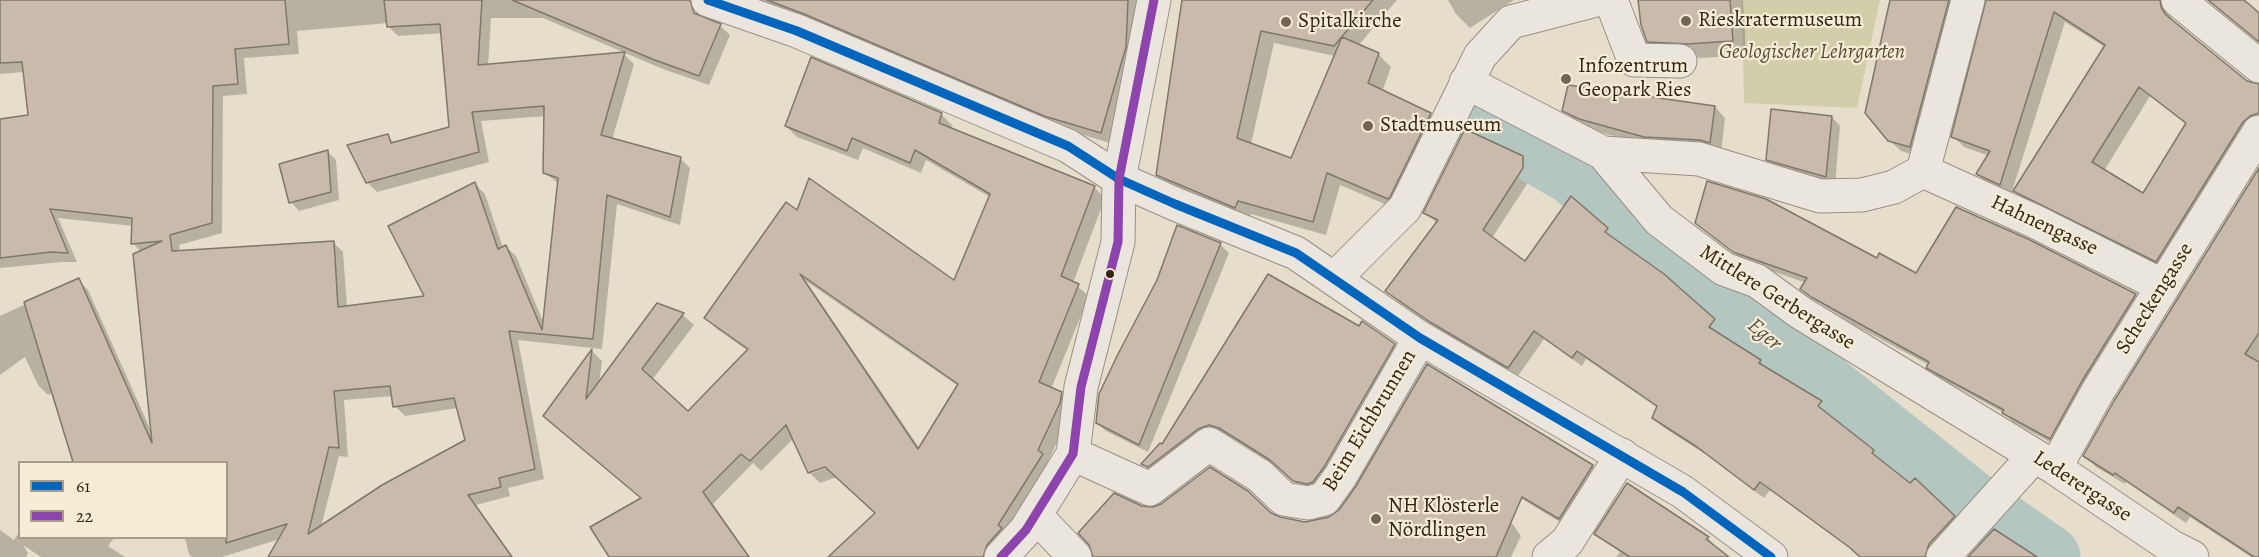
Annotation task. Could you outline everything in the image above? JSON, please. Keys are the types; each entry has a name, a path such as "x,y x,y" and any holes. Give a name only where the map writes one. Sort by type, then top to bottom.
{"street":[{"path":"708,0 797,31 1068,146 1119,179 1296,253 1420,338 1683,492 1771,557"},
{"path":"1001,557 1026,530 1073,454 1081,387 1118,242 1119,179 1154,0"},
{"path":"1334,279 1405,208 1480,56 1511,22 1596,0"},
{"path":"1611,0 1634,60 1680,61"},
{"path":"1603,153 1699,159 1820,196 1862,195 1894,187 1923,171 1968,0"},
{"path":"2178,0 2259,66"},
{"name":"Mittlere Gerbergasse","path":"1466,82 1603,153 1659,220 1724,269 1757,281 1801,313 1972,417"},
{"name":"Scheckengasse","path":"1943,557 1997,496 2044,462 2098,391 2259,132"},
{"name":"Hahnengasse","path":"1923,171 2036,222 2163,286"},
{"name":"Beim Eichbrunnen","path":"1073,454 1150,489 1209,444 1260,476 1284,499 1308,503 1324,499 1340,477 1420,338"},
{"name":"Lederergasse","path":"1972,417 2172,547 2192,557"},
{"path":"1550,557 1567,542 1622,455"},
{"path":"1035,515 1075,557"}],"green space":[{"name":"Geologischer Lehrgarten","path":"1742,0 1880,0 1857,108 1744,103"}],"building":[{"path":"0,0 285,0 289,44 235,49 238,84 213,86 212,223 170,235 172,251 334,241 338,307 424,296 388,226 475,182 498,249 506,245 542,330 558,178 543,173 544,106 472,112 479,152 366,183 347,145 388,134 391,143 449,127 440,24 387,27 384,0 482,0 478,65 625,52 601,135 681,157 670,217 607,195 593,339 509,331 535,469 499,478 501,487 468,495 512,557 268,557 287,524 226,543 228,539 228,461 73,461 24,302 79,278 152,443 133,254 162,241 131,244 132,218 50,209 68,253 51,252 0,258 0,119 28,115 22,62 0,63","holes":["390,386 393,407 454,398 465,440 382,485 308,534 329,447 339,448 334,391"]},
{"path":"512,0 690,0 694,13 721,24 699,76 652,59"},
{"path":"767,0 1128,0 1126,47 1101,133 1044,116"},
{"path":"1182,0 1373,0 1334,46 1261,31 1237,138 1291,158 1342,37 1379,53 1368,83 1431,113 1390,197 1388,199 1327,173 1313,222 1238,201 1235,208 1156,175"},
{"name":"Rieskratermuseum","path":"1638,0 1730,0 1733,41 1688,44 1647,42 1641,25"},
{"path":"1890,0 1949,0 1910,147 1888,141 1865,113"},
{"path":"1986,0 2160,0 2166,15 2247,81 2259,84 2259,113 2243,122 2156,262 2013,191 2105,45 2054,12 2000,185 1976,174 1990,151 1951,137","holes":["2139,87 2186,123 2143,193 2092,162"]},
{"path":"2208,0 2244,0 2259,13 2259,42"},
{"path":"811,57 942,113 939,123 1095,186 1061,276 1079,284 1039,382 1062,392 1060,403 1038,450 1043,454 998,525 1002,528 987,545 983,557 828,557 875,513 825,467 808,473 786,425 750,461 741,454 703,492 749,557 609,557 590,527 641,498 543,416 592,349 586,399 657,303 684,313 642,369 688,411 748,349 704,318 786,202 797,210 809,178 954,280 990,194 915,150 910,163 852,138 847,151 785,126","holes":["800,274 958,384 918,449"]},
{"path":"1568,85 1715,106 1710,143 1700,140 1644,137 1579,119 1562,111"},
{"path":"1771,109 1832,116 1826,177 1766,160"},
{"path":"1465,129 1523,156 1523,168 1483,230 1525,261 1571,196 1608,228 1605,232 1664,274 1715,319 1709,327 1761,360 1759,363 1822,401 1818,406 1874,450 1872,453 1910,483 1915,478 1955,516 1929,544 1925,557 1860,557 1760,482 1754,490 1697,447 1652,418 1657,406 1577,351 1572,358 1534,331 1508,368 1430,322 1385,291 1438,220 1423,213"},
{"path":"328,150 331,192 289,203 279,164"},
{"path":"2259,168 2259,333 2245,354 2259,362 2259,557 2254,557 2178,507 2174,513 2115,473 2113,475 2083,456 2114,401"},
{"path":"1707,181 1766,199 1877,258 1879,253 1916,273 1956,207 2028,239 2136,294 2082,381 2050,439 2002,413 2004,410 1926,368 1929,362 1811,297 1800,289 1807,278 1733,252 1695,223"},
{"path":"1177,225 1221,243 1139,445 1096,423 1099,394 1157,280"},
{"path":"1268,274 1359,326 1362,321 1395,344 1324,467 1313,482 1307,484 1293,481 1270,460 1219,428 1209,425 1198,429 1148,467 1141,464 1160,443 1162,444"},
{"path":"1427,364 1593,465 1559,519 1522,497 1496,557 1093,557 1089,545 1078,533 1114,493 1142,506 1153,507 1161,504 1210,467 1248,491 1271,513 1280,517 1305,522 1329,517 1339,510 1356,486"},
{"path":"1627,483 1709,537 1706,539 1729,557 1630,557 1594,534"},
{"path":"1994,529 2037,557 1968,557"}],"waterway":[{"name":"Eger","path":"1477,118 1572,173 1802,367 1975,505 2049,557"}],"transit line":[{"name":"61","path":"708,0 797,31 1068,146 1119,179 1296,253 1420,338 1683,492 1771,557"},
{"name":"22","path":"1001,557 1026,530 1073,454 1081,387 1118,242 1119,179 1154,0"}],"place":[{"name":"Rieskratermuseum","path":"1686,21"},
{"name":"Spitalkirche","path":"1286,22"},
{"name":"Infozentrum Geopark Ries","path":"1566,79"},
{"name":"Stadtmuseum","path":"1368,126"},
{"name":"NH Klösterle Nördlingen","path":"1376,519"}]}
